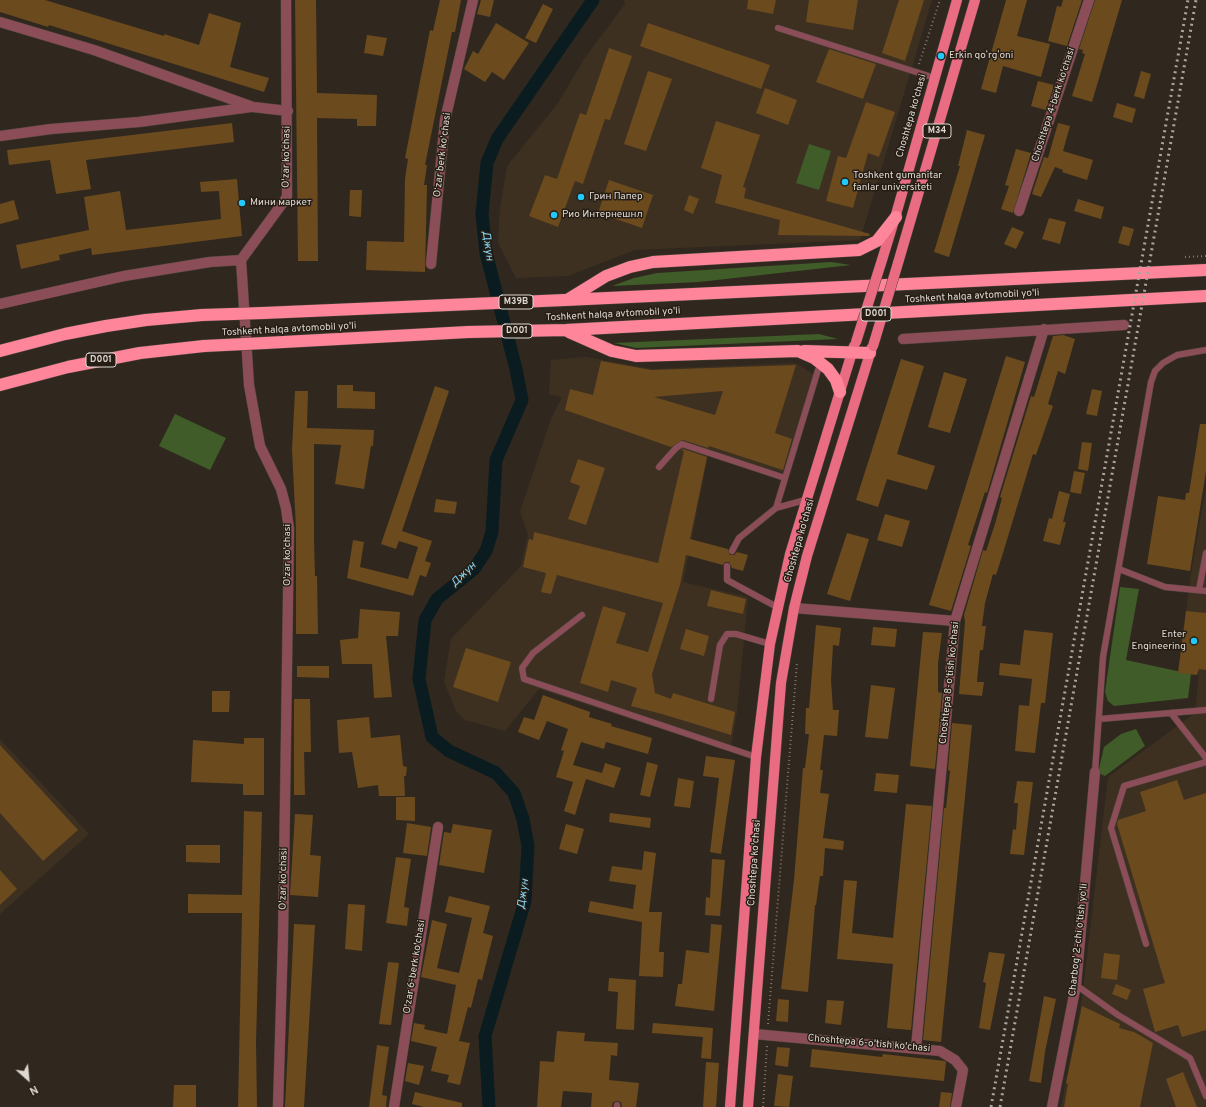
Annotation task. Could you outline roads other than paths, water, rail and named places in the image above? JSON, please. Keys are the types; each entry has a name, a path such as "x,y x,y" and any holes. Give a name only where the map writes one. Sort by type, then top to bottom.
{"highway":[{"path":"565,300 606,276 630,267 653,262 859,250 877,241 896,217"},
{"name":"Toshkent halqa avtomobil yo'li","path":"0,351 66,334 106,326 146,320 202,315 565,300 1206,270"},
{"name":"Toshkent halqa avtomobil yo'li","path":"0,384 68,367 140,353 204,346 468,332 566,330 1206,296"},
{"path":"566,330 612,351 636,356 798,351 854,347 872,350"},
{"path":"798,351 814,358 828,369 836,380 840,392"}],"main road":[{"name":"Choshtepa ko'chasi","path":"730,1107 756,757 770,644 777,607 790,554 806,500 896,217 957,0"},
{"name":"Choshtepa ko'chasi","path":"748,1107 781,683 794,608 814,534 872,350 975,0"},
{"path":"745,904 764,903"}],"street":[{"name":"O'zar ko'chasi","path":"278,1107 283,938 289,529 281,489 260,446 250,392 241,260 287,197 288,111 286,0"},
{"name":"Oʻzar berk koʻchasi","path":"431,264 445,120 473,0"},
{"name":"Choshtepa 4-berk ko'chasi","path":"1019,211 1089,0"},
{"path":"0,22 94,50 253,107 288,111"},
{"path":"0,136 51,129 139,122 253,107"},
{"path":"0,304 124,276 210,262 241,260"},
{"path":"903,339 1124,325"},
{"name":"Choshtepa 8-o'tish ko'chasi","path":"916,1048 955,621 1044,329"},
{"path":"794,608 955,621"},
{"name":"Charbog' 2-chi o'tish yo'li","path":"1052,1107 1076,985 1095,772"},
{"name":"O'zar 6-berk ko'chasi","path":"394,1107 438,828"},
{"name":"Choshtepa 6-o'tish ko'chasi","path":"754,1034 940,1051 955,1060 962,1070 956,1107"}],"lane":[{"path":"778,28 935,78"},
{"path":"1095,772 1103,657 1151,382 1155,371 1163,363 1177,355 1206,350"},
{"path":"776,508 818,370"},
{"path":"659,467 676,448 682,444 785,478"},
{"path":"732,550 739,538 776,508 806,500"},
{"path":"1118,569 1165,587 1203,591 1206,553"},
{"path":"727,566 727,580 777,607"},
{"path":"582,615 533,653 522,668 524,679 756,757"},
{"path":"711,699 720,645 727,634 736,634 770,644"},
{"path":"1099,719 1206,710"},
{"path":"1171,713 1206,758"},
{"path":"1146,944 1111,828 1124,786 1206,762"},
{"path":"1076,985 1118,1015 1190,1058 1206,1096"}],"waterway":[{"name":"Джун","path":"489,1107 485,1036 525,901 528,846 523,819 514,793 496,773 449,751 432,737 419,679 425,620 437,599 474,569 486,551 492,532 496,460 522,400 516,369 486,253 482,214 487,163 497,139 593,0"}],"railway":[{"path":"991,1107 1188,0"},
{"path":"1000,1107 1196,0"}],"place":[{"name":"Erkin qoʻrgʻoni","path":"941,56"},
{"name":"Toshkent gumanitar fanlar universiteti","path":"845,182"},
{"name":"Грин Папер","path":"581,197"},
{"name":"Мини маркет","path":"242,203"},
{"name":"Рио Интернешнл","path":"554,215"},
{"name":"Enter Engineering","path":"1194,641"}]}
